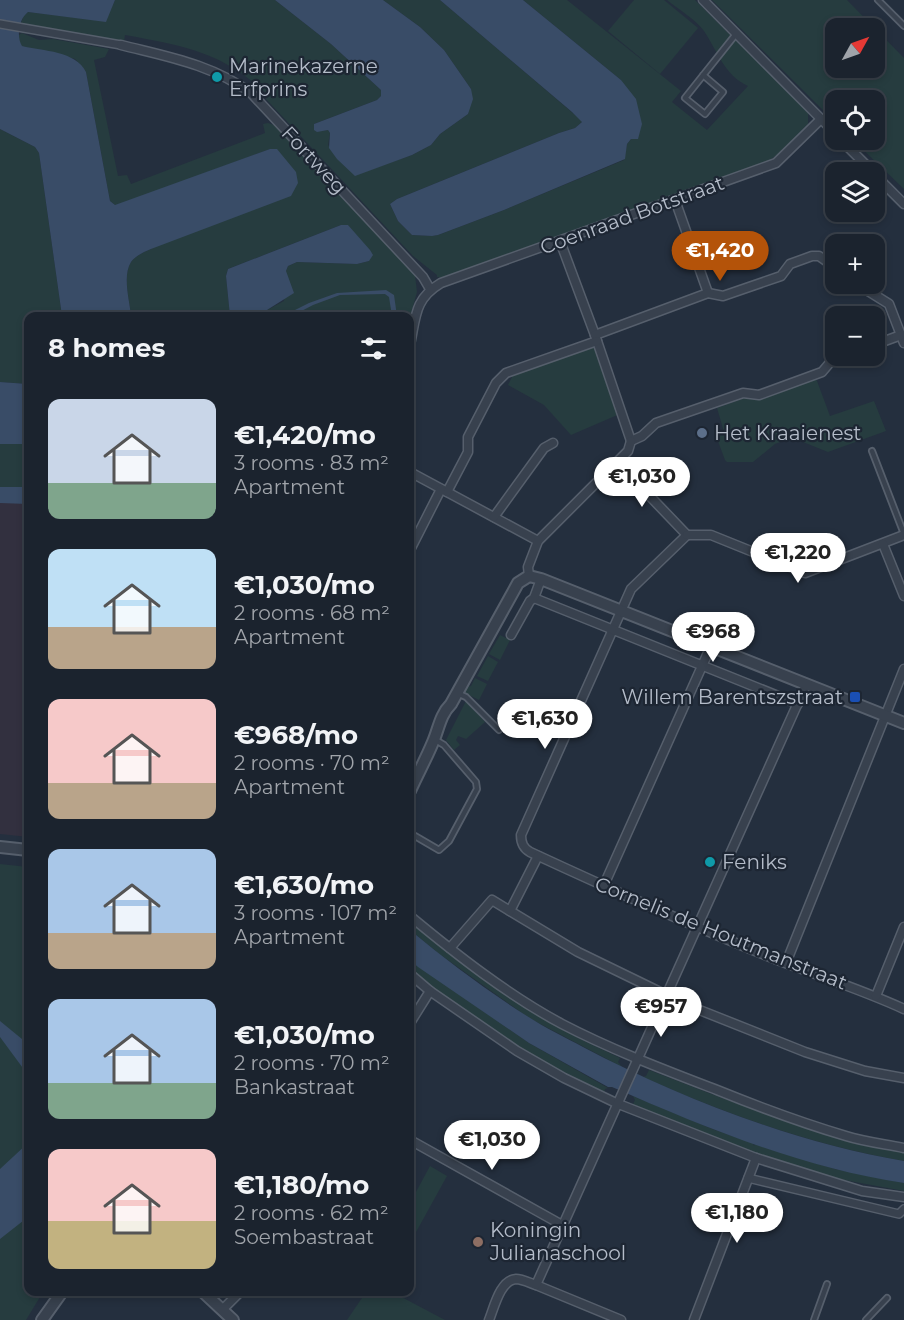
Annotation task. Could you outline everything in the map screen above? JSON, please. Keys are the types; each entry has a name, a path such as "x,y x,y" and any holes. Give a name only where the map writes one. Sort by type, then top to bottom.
{"street":[{"path":"703,0 825,123"},
{"name":"Fortweg","path":"0,24 122,45 193,63 232,79 251,93 423,277 430,289"},
{"name":"Coenraad Botstraat","path":"430,289 441,283 776,163 821,119"},
{"path":"851,150 863,162"},
{"path":"885,184 904,204"},
{"path":"675,200 708,293"},
{"path":"529,576 528,567 538,541 628,451 631,441 560,241"},
{"path":"414,543 468,452 468,437 496,383 506,373 708,293 723,296 781,276 790,264 812,256 819,256 825,260"},
{"path":"414,326 418,306 424,294 430,289"},
{"path":"873,294 889,304 903,341 885,343"},
{"path":"631,441 642,436 656,423 743,393 759,394 822,372 827,366"},
{"path":"494,517 544,448 553,443"},
{"path":"617,462 687,536"},
{"path":"414,474 538,541"},
{"path":"510,911 537,856 525,849 521,835 631,589 687,536 711,536 805,573 904,535"},
{"path":"884,544 904,596"},
{"path":"414,782 434,740 438,723 451,704 518,583 524,577 529,576 904,723"},
{"path":"511,635 530,601 534,598 541,579"},
{"path":"534,598 798,704"},
{"path":"604,885 711,646"},
{"path":"786,963 904,669"},
{"path":"536,1285 806,685"},
{"path":"0,847 24,850"},
{"name":"Cornelis de Houtmanstraat","path":"537,856 696,926 904,1009"},
{"path":"450,948 492,900 578,952 666,996 805,1052 865,1071 904,1078"},
{"path":"414,919 494,980 560,1023 638,1060 770,1111 837,1133 904,1148"},
{"path":"876,996 904,927"},
{"path":"414,978 430,992 517,1051 618,1100 756,1158 862,1191 904,1197"},
{"path":"414,1017 430,992"},
{"path":"414,1142 562,1225"},
{"path":"694,1320 756,1158"},
{"path":"748,1178 898,1214 904,1209"},
{"path":"489,1320 502,1290 509,1281 518,1279 621,1320"},
{"path":"42,1320 59,1296"},
{"path":"207,1296 233,1320"},
{"path":"222,1310 236,1296"}],"lane":[{"path":"878,0 904,26"},
{"path":"703,75 723,92 705,114 685,98 703,75 736,34"},
{"path":"872,451 904,535"},
{"path":"457,693 466,697 499,730"},
{"path":"415,836 439,850 449,841 477,789 476,782 444,745 434,740"},
{"path":"813,1320 827,1284"},
{"path":"866,1320 887,1298"}],"shaded area":[{"path":"0,496 24,497 24,837 0,834"}],"green space":[{"path":"115,0 275,0 331,44 381,90 381,96 377,100 314,124 322,131 328,130 330,133 328,145 355,175 412,155 431,145 440,134 468,114 471,89 444,50 420,27 383,0 440,0 581,120 582,122 575,128 397,199 390,204 398,221 412,235 438,235 624,160 627,144 631,139 635,139 621,80 523,0 567,0 681,91 672,102 707,130 748,86 727,69 704,31 667,0 695,0 808,112 808,124 768,161 443,278 437,277 413,256 266,99 268,95 235,69 202,53 167,43 125,35 124,42 24,26 21,23 28,12 105,21"},
{"path":"634,0 664,0 698,28 660,74 608,31"},
{"path":"712,0 847,0 865,18 825,18 825,78 885,78 885,39 904,58 904,189 885,171 885,162 876,162 863,150 885,150 885,90 825,90 825,112"},
{"path":"22,33 39,40 53,39 109,49 105,57 94,60 118,176 127,175 131,184 265,133 263,124 277,126 415,275 417,292 411,312 266,312 284,301 288,266 297,262 357,264 369,261 348,225 341,225 228,269 226,276 230,312 131,312 127,274 131,262 140,254 151,249 270,149 116,206 110,201 86,72 75,59 21,46 19,35"},
{"path":"0,129 35,147 39,153 61,312 24,312 24,384 0,382"},
{"path":"596,344 622,413 571,435 544,405 508,385 514,373"},
{"path":"814,373 830,416 874,401 886,431 828,452 798,440 783,441 775,444 753,462 727,462 725,460 716,436 724,432 717,408"},
{"path":"0,444 24,444 24,487 0,487"},
{"path":"500,635 510,640 500,660 489,654"},
{"path":"488,656 498,662 488,681 477,676"},
{"path":"475,678 487,684 479,700 463,692 466,687 471,686"},
{"path":"466,701 485,722 466,739 458,736 456,740 460,745 454,750 446,740"},
{"path":"0,864 24,867 24,1296 41,1296 26,1320 0,1320"},
{"path":"414,924 524,1006 565,1031 620,1058 618,1062 622,1067 529,1018 414,933"},
{"path":"414,963 529,1043 608,1088 604,1093 520,1049 414,974"},
{"path":"649,1070 727,1100 838,1137 904,1151 904,1161 837,1147 738,1116 643,1077"},
{"path":"633,1096 753,1143 754,1146 755,1144 835,1169 904,1183 904,1191 844,1180 774,1161 632,1106 635,1100"},
{"path":"430,1166 447,1176 414,1236 414,1196"},
{"path":"363,1296 400,1296 445,1320 347,1320"}],"water":[{"path":"0,0 115,0 106,22 28,12 22,19 19,33 22,46 67,56 81,65 86,72 110,201 115,205 270,149 277,149 296,172 298,183 291,196 137,256 131,262 127,274 130,312 61,312 39,153 35,147 0,129"},
{"path":"275,0 383,0 420,27 444,50 471,89 473,99 468,114 440,134 431,145 412,155 355,176 329,148 330,133 328,130 317,132 314,130 314,124 377,100 381,96 381,90 331,44"},
{"path":"440,0 523,0 621,80 636,99 642,124 638,139 631,139 627,144 625,159 438,235 412,235 398,221 390,204 397,199 575,128 582,122"},
{"path":"341,225 348,225 373,255 369,261 357,264 297,262 288,266 286,271 294,293 266,312 230,312 226,276 228,269"},
{"path":"386,290 394,295 396,312 391,312 389,297 385,294 340,295 300,312 291,312 337,293"},
{"path":"0,382 24,384 24,444 0,444"},
{"path":"0,487 24,487 24,504 0,503"},
{"path":"414,933 497,996 541,1024 620,1066 739,1116 822,1143 904,1161 904,1183 829,1167 755,1145 608,1087 529,1043 414,964"},
{"path":"0,1021 24,1041 24,1070 0,1037"},
{"path":"24,1147 24,1220 0,1239 0,1169"}],"place":[{"name":"Marinekazerne Erfprins","path":"217,77"},
{"name":"Het Kraaienest","path":"702,433"},
{"name":"Willem Barentszstraat","path":"855,697"},
{"name":"Feniks","path":"710,862"},
{"name":"Koningin Julianaschool","path":"478,1242"}]}
